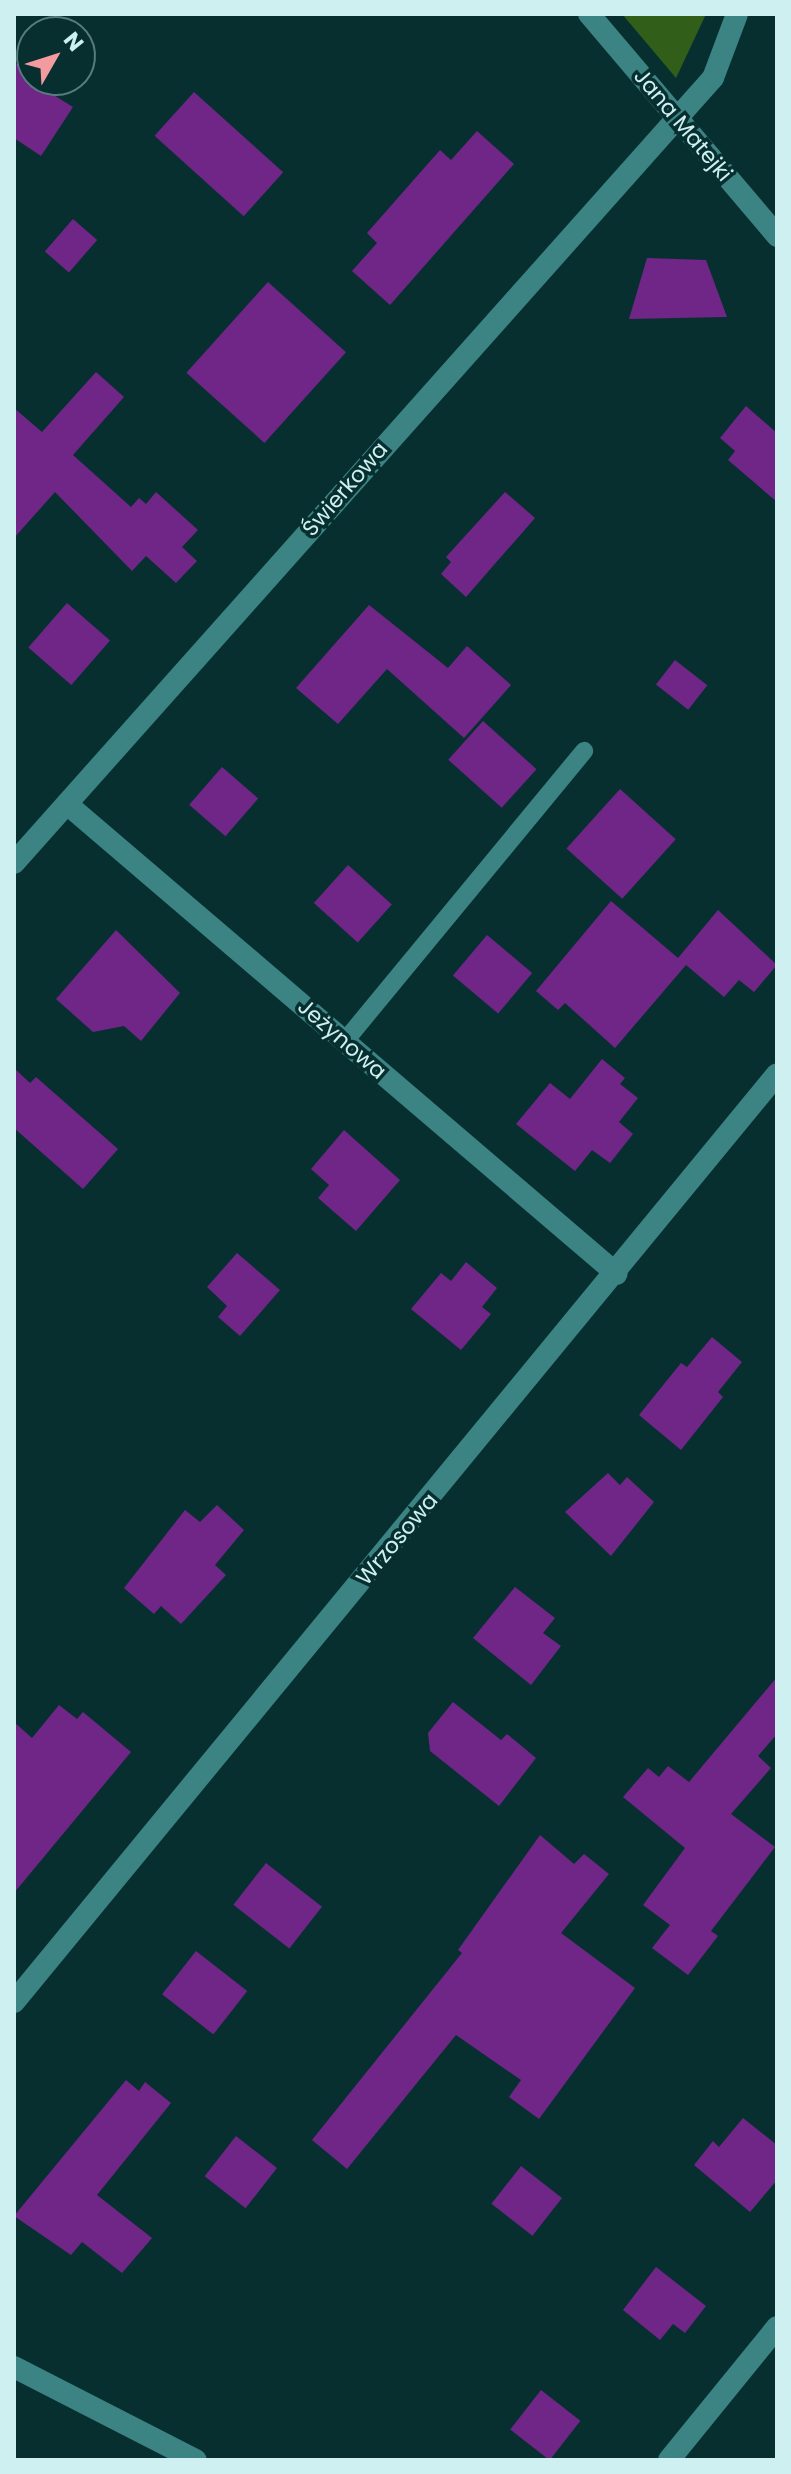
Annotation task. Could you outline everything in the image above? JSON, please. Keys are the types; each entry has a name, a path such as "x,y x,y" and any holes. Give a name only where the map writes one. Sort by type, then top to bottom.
{"street":[{"name":"Jana Matejki","path":"589,14 777,236"},
{"name":"Świerkowa","path":"14,863 676,115 713,78 737,14"},
{"name":"Jeżynowa","path":"67,804 617,1274"},
{"name":"Wrzosowa","path":"14,2002 617,1274 777,1074"},
{"path":"669,2460 777,2327"},
{"path":"14,2367 196,2460"}],"lane":[{"path":"345,1041 584,751"}],"green space":[{"path":"622,14 706,14 676,78"}],"building":[{"path":"14,62 16,96 55,96 73,107 41,156 14,138"},
{"path":"194,92 283,172 244,216 155,136"},
{"path":"477,131 514,164 390,305 352,271 377,243 367,233 440,150 451,160"},
{"path":"73,219 97,240 69,272 45,251"},
{"path":"647,258 706,260 727,317 629,319"},
{"path":"268,282 346,352 264,443 186,373"},
{"path":"96,372 124,397 73,455 131,507 139,498 146,504 156,492 198,530 182,547 197,561 176,583 146,556 132,571 55,492 14,538 14,408 42,432"},
{"path":"746,406 777,433 777,502 728,460 735,451 720,438"},
{"path":"505,492 535,518 466,597 441,574 451,562 446,557"},
{"path":"67,603 110,640 71,685 28,648"},
{"path":"369,605 448,668 467,646 511,685 464,738 387,669 338,724 296,688"},
{"path":"675,660 707,685 688,710 656,684"},
{"path":"483,721 537,769 502,808 448,760"},
{"path":"222,767 258,798 225,836 189,805"},
{"path":"620,789 676,839 622,899 566,848"},
{"path":"348,865 392,904 358,942 314,903"},
{"path":"611,901 678,958 718,910 777,965 754,992 739,980 724,997 686,965 615,1048 565,1003 558,1010 536,991"},
{"path":"116,930 180,993 141,1041 124,1026 93,1032 56,999"},
{"path":"487,935 532,973 498,1014 453,976"},
{"path":"602,1059 625,1078 620,1084 638,1098 619,1122 633,1134 610,1163 592,1150 575,1171 516,1124 550,1083 570,1099"},
{"path":"14,1068 30,1083 36,1077 118,1149 83,1189 14,1128"},
{"path":"344,1130 400,1180 356,1231 318,1198 329,1185 311,1169"},
{"path":"237,1253 280,1290 240,1336 218,1317 227,1306 207,1287"},
{"path":"466,1262 497,1288 482,1307 491,1314 461,1350 411,1309 441,1273 451,1281"},
{"path":"712,1337 742,1362 718,1392 723,1397 681,1450 639,1415 681,1363 687,1367"},
{"path":"608,1473 620,1485 627,1477 654,1502 611,1556 565,1512"},
{"path":"217,1505 244,1530 215,1565 226,1575 181,1624 161,1606 154,1614 124,1588 185,1510 200,1522"},
{"path":"515,1587 555,1618 543,1633 561,1646 531,1685 473,1638"},
{"path":"777,1677 777,1734 758,1756 771,1768 731,1814 775,1847 711,1931 718,1936 688,1975 652,1948 670,1925 643,1905 685,1848 623,1797 648,1768 659,1777 668,1766 689,1782"},
{"path":"453,1702 501,1740 507,1734 536,1758 499,1806 430,1751 428,1733"},
{"path":"59,1705 77,1719 83,1712 131,1752 14,1893 14,1722 32,1738"},
{"path":"540,1835 574,1864 584,1854 609,1874 561,1933 635,1988 539,2119 509,2097 521,2080 456,2035 347,2169 312,2140 462,1953 458,1950"},
{"path":"266,1863 322,1907 289,1948 233,1905"},
{"path":"196,1951 247,1991 213,2034 162,1994"},
{"path":"126,2080 139,2091 145,2082 171,2103 97,2195 152,2238 122,2273 82,2242 71,2255 14,2216"},
{"path":"743,2118 777,2145 777,2180 750,2212 694,2165 713,2141 719,2147"},
{"path":"236,2136 277,2168 246,2208 205,2176"},
{"path":"521,2166 562,2198 532,2236 491,2204"},
{"path":"656,2267 706,2306 685,2333 673,2324 660,2340 623,2310"},
{"path":"541,2390 580,2421 550,2460 510,2429"}]}
